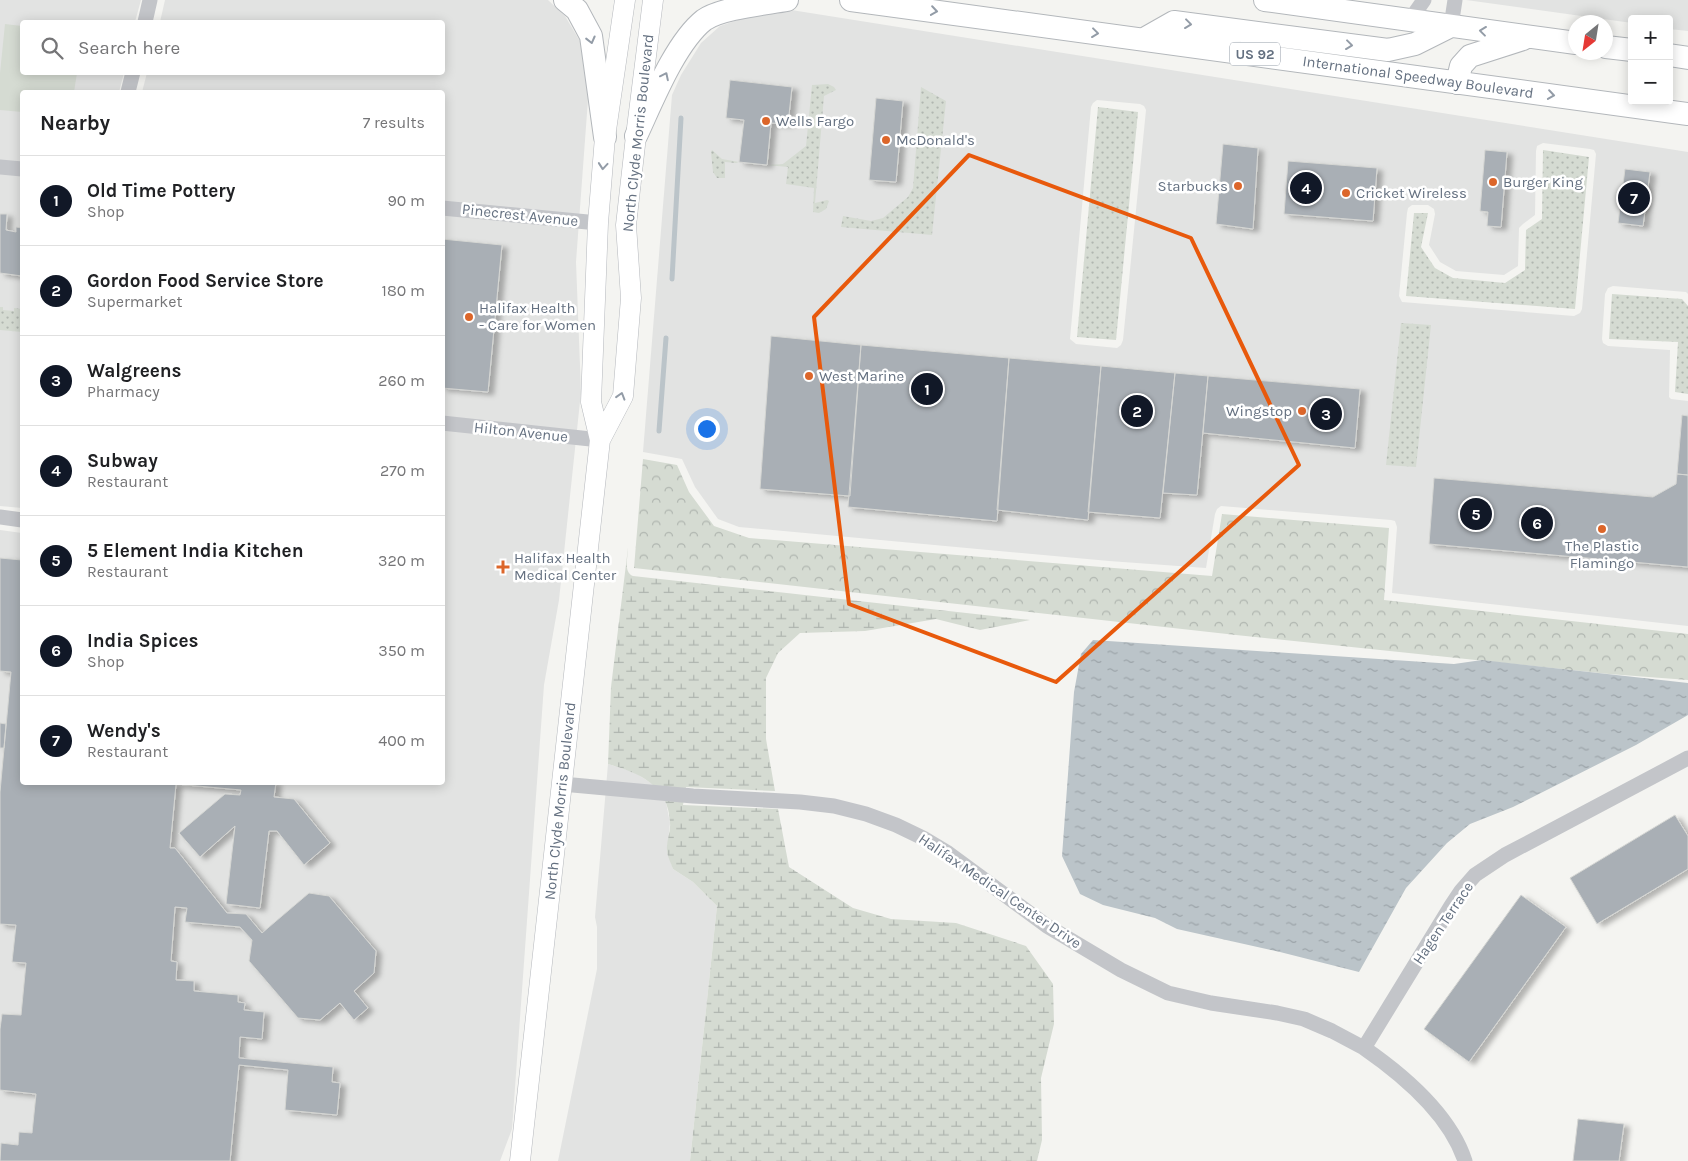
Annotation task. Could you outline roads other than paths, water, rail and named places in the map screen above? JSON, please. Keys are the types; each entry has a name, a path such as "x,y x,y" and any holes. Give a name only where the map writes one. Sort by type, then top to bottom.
{"main road":[{"path":"565,0 576,10 591,36 605,137"},
{"name":"North Clyde Morris Boulevard","path":"520,1161 600,440 591,402 598,223 605,137 626,0"},
{"name":"North Clyde Morris Boulevard","path":"600,440 623,396 631,298 626,225 654,0"},
{"path":"636,136 681,43 705,20 729,10 787,0"},
{"name":"International Speedway Boulevard","path":"851,0 1688,114"},
{"path":"1265,0 1568,42"},
{"path":"1144,39 1174,22 1388,50 1415,44 1450,26"},
{"path":"1457,83 1461,66 1470,56 1532,37"},
{"path":"1613,48 1628,50"},
{"path":"1673,56 1688,58"}],"street":[{"path":"145,20 150,0"},
{"path":"1410,20 1424,0"},
{"path":"1450,26 1455,0"},
{"path":"128,90 132,75"},
{"path":"0,167 20,169"},
{"name":"Pinecrest Avenue","path":"445,208 598,223"},
{"name":"Hilton Avenue","path":"445,423 600,440"},
{"path":"0,517 20,520"},
{"name":"Hagen Terrace","path":"1364,1048 1451,906 1475,875 1505,855 1688,758"},
{"name":"Halifax Medical Center Drive","path":"562,784 693,796 791,801 834,806 866,814 896,825 923,838 955,858 1046,926 1121,970 1168,993 1211,1003 1304,1019 1364,1048"},
{"path":"1364,1048 1411,1084 1441,1118 1452,1134 1465,1161"}],"water":[{"path":"1093,640 1454,664 1482,660 1688,683 1688,715 1636,745 1513,807 1470,824 1447,843 1406,888 1359,972 1177,929 1155,918 1103,905 1080,894 1062,856 1074,692 1081,654"}],"waterway":[{"path":"672,279 681,118"},
{"path":"659,431 666,338"}],"place":[{"name":"Wells Fargo","path":"766,121"},
{"name":"McDonald's","path":"886,140"},
{"name":"Burger King","path":"1493,182"},
{"name":"Starbucks","path":"1238,186"},
{"name":"Subway","path":"1306,188"},
{"name":"Cricket Wireless","path":"1346,193"},
{"name":"Wendy's","path":"1634,198"},
{"name":"Halifax Health - Care for Women","path":"469,317"},
{"name":"West Marine","path":"809,376"},
{"name":"Old Time Pottery","path":"927,389"},
{"name":"Gordon Food Service Store","path":"1137,411"},
{"name":"Wingstop","path":"1302,411"},
{"name":"Walgreens","path":"1326,414"},
{"name":"5 Element India Kitchen","path":"1476,514"},
{"name":"India Spices","path":"1537,523"},
{"name":"The Plastic Flamingo","path":"1602,529"},
{"name":"Halifax Health Medical Center","path":"503,567"}]}
